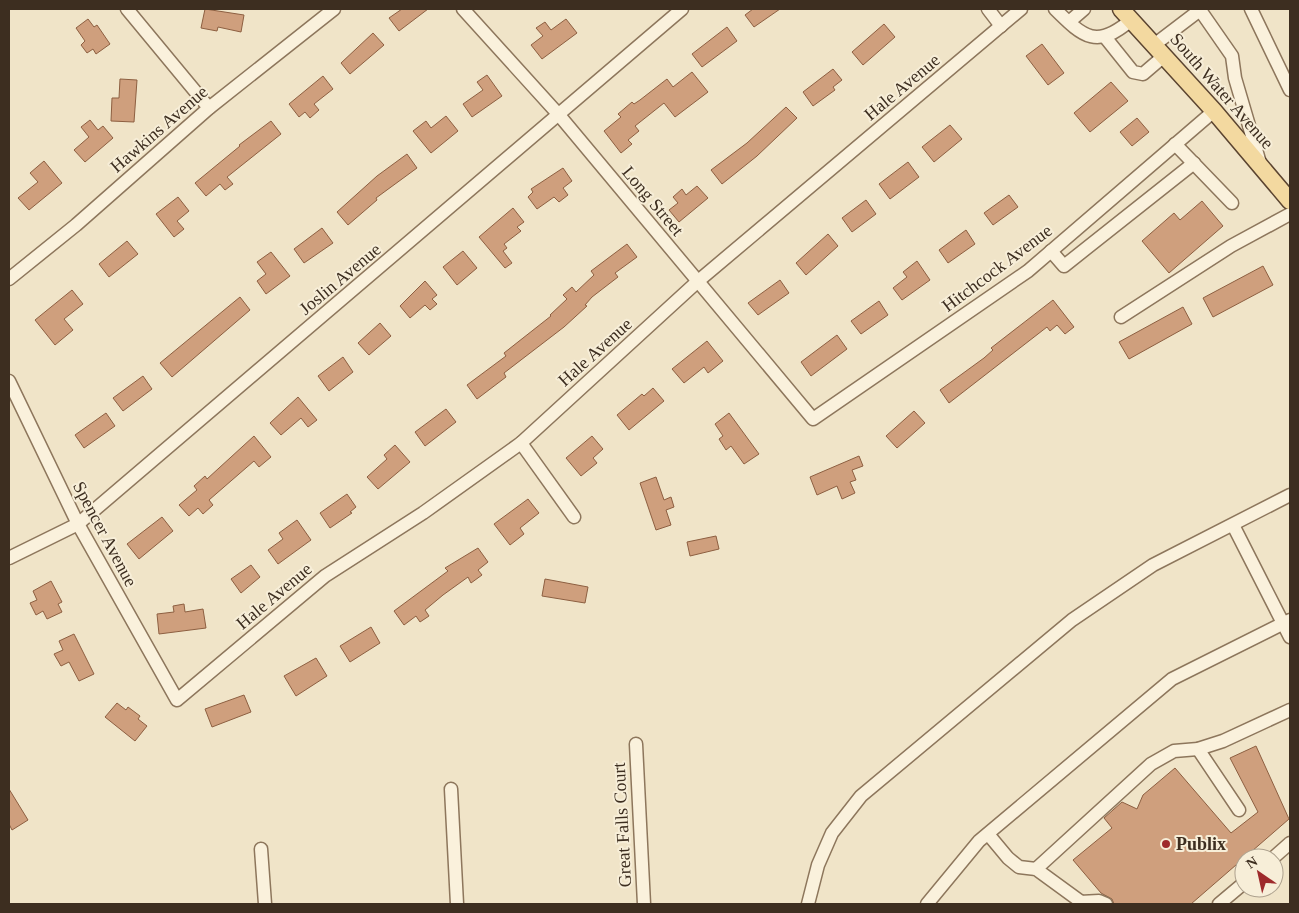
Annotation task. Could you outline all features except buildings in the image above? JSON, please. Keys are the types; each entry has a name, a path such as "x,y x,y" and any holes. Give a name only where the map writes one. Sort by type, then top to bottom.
{"main road":[{"name":"South Water Avenue","path":"1126,14 1214,111 1290,201"}],"street":[{"path":"127,9 209,108"},
{"name":"Hawkins Avenue","path":"9,279 76,225 209,108 334,9"},
{"name":"Long Street","path":"463,9 559,115 813,419"},
{"name":"Joslin Avenue","path":"9,558 78,524 682,9"},
{"path":"988,9 1001,26"},
{"name":"Hale Avenue","path":"176,700 325,576 423,513 521,443 697,282 1021,9"},
{"path":"1055,9 1081,32 1091,38 1105,37 1119,30 1126,14"},
{"path":"1069,22 1084,9"},
{"path":"1251,9 1290,90"},
{"path":"1105,37 1134,72 1143,74 1159,50 1200,10 1232,56 1235,78 1260,166"},
{"name":"Hitchcock Avenue","path":"813,419 1028,271 1214,111"},
{"path":"1176,144 1232,203"},
{"path":"1050,251 1064,266 1194,163"},
{"path":"1121,317 1231,246 1290,214"},
{"name":"Spencer Avenue","path":"9,381 78,524 176,700"},
{"path":"521,443 574,517"},
{"path":"808,904 818,865 832,833 861,796 1072,620 1153,565 1290,496"},
{"path":"1233,525 1287,622 1290,637"},
{"path":"927,904 988,834 1172,679 1287,622"},
{"path":"1036,869 1151,764 1174,751 1198,749 1224,741 1290,710"},
{"name":"Great Falls Court","path":"636,744 644,904"},
{"path":"1198,749 1239,810"},
{"path":"451,789 457,904"},
{"path":"988,834 1008,858 1019,867 1036,869 1082,903 1099,901 1106,904"},
{"path":"261,849 265,904"},
{"path":"1218,904 1234,890"}],"place":[{"name":"Publix","path":"1166,844"}]}
